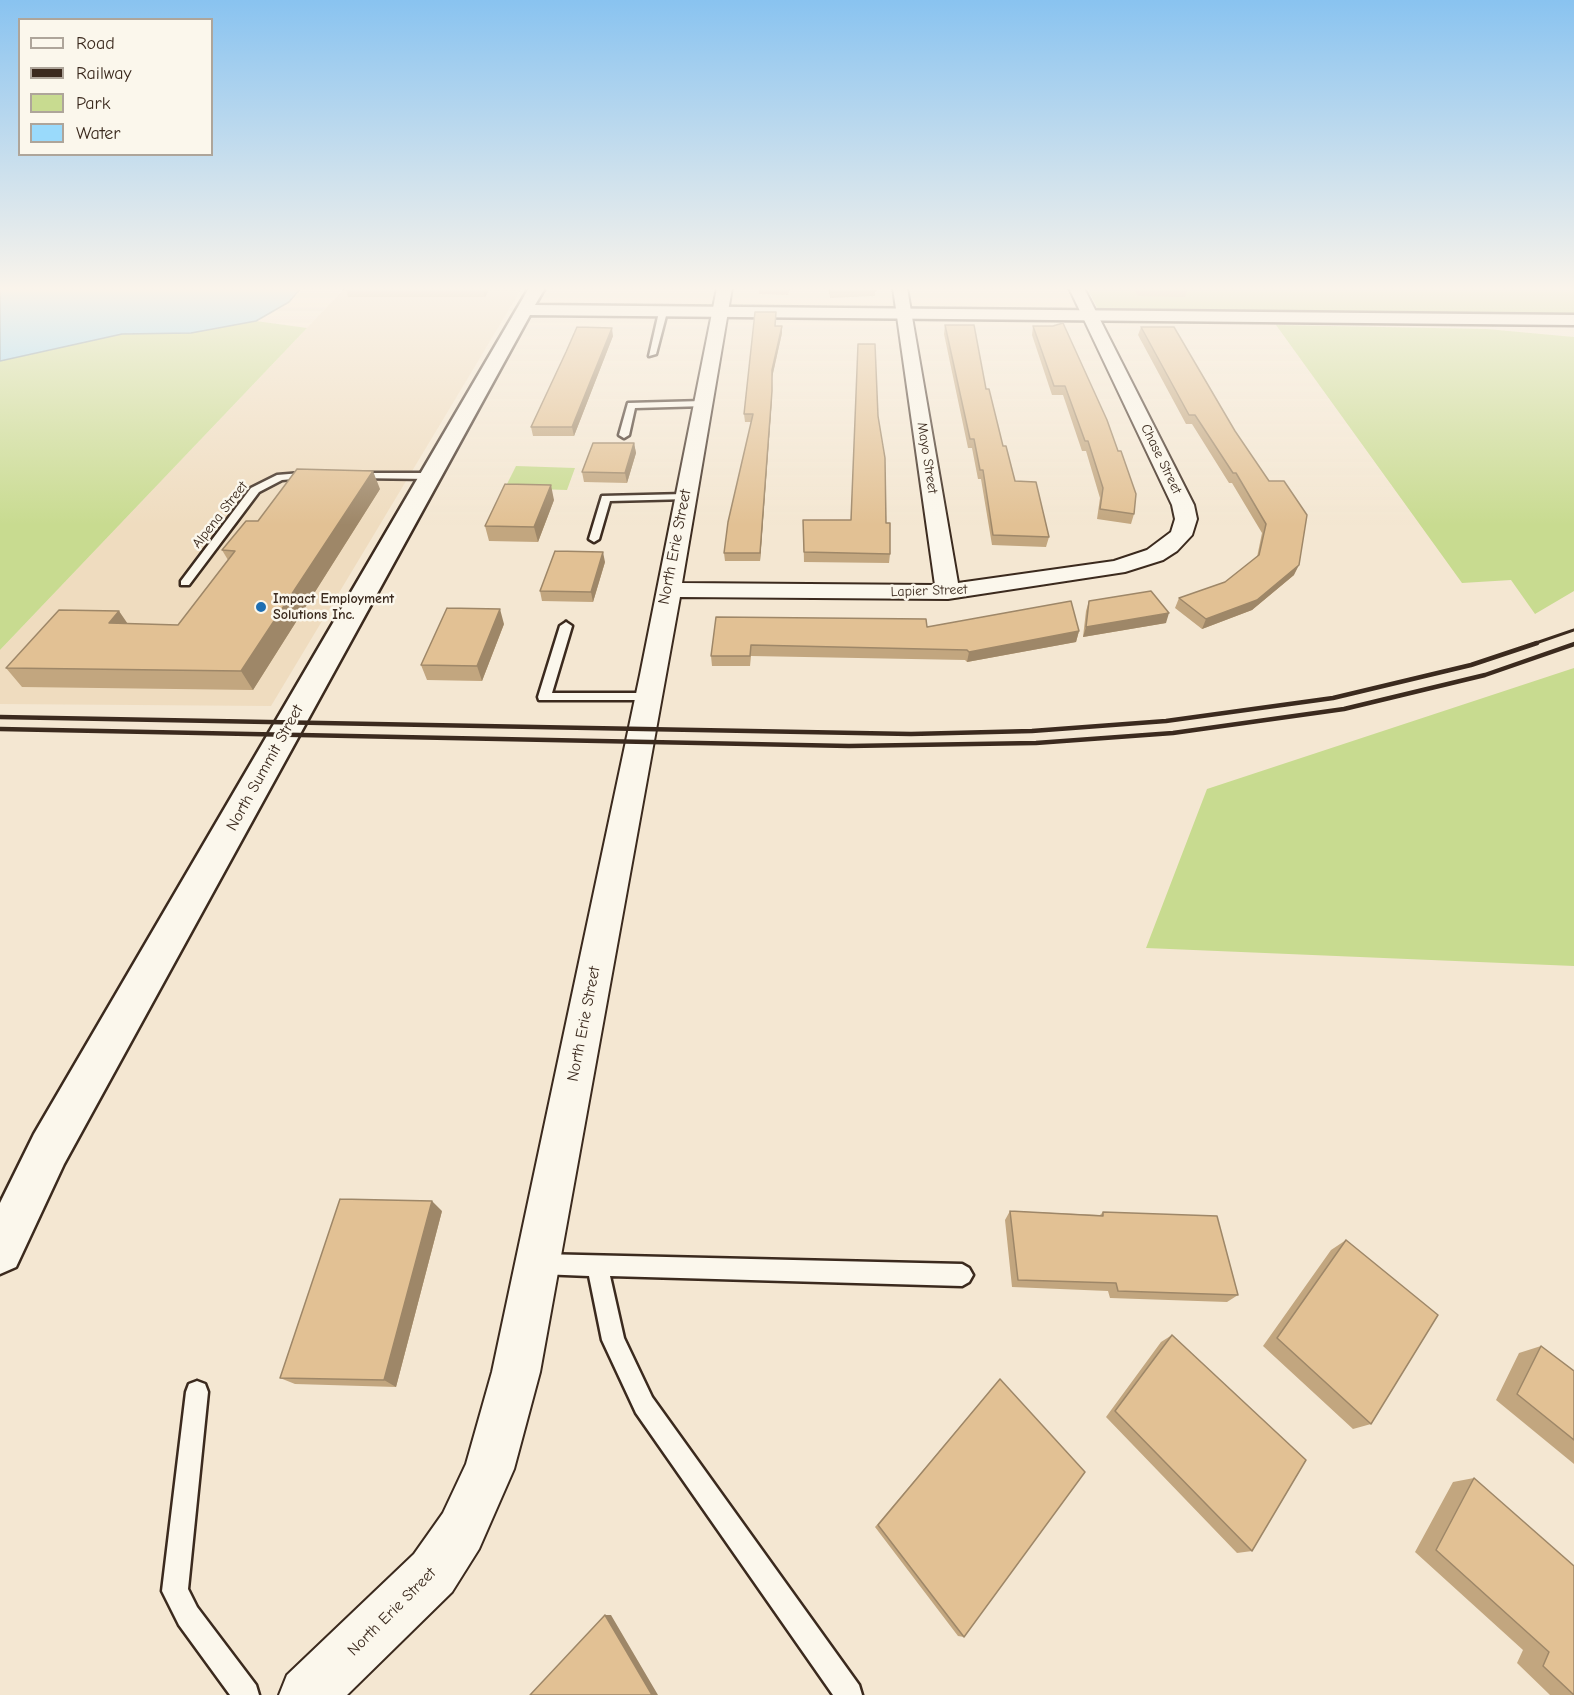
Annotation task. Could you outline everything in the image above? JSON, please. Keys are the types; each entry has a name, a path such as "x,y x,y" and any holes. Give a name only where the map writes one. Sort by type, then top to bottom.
{"street":[{"name":"North Summit Street","path":"0,1251 18,1195 49,1149 492,367"},
{"name":"North Erie Street","path":"325,1688 433,1574 461,1531 489,1469 516,1372 648,697 709,367"},
{"name":"Mayo Street","path":"912,367 948,592"},
{"name":"Chase Street","path":"1116,367 1184,505 1186,519 1181,535"},
{"name":"Lapier Street","path":"667,590 948,592 1117,567 1155,555 1181,535"}],"lane":[{"path":"624,435 631,405 702,404"},
{"name":"Alpena Street","path":"185,583 255,490 280,477 321,475"},
{"path":"344,475 430,476"},
{"path":"594,539 606,498 685,497"},
{"path":"566,626 544,697 648,697"},
{"path":"537,1264 962,1275"},
{"path":"597,1265 613,1340 644,1405 849,1695"},
{"path":"196,1392 175,1591 188,1616 246,1695"}],"shaded area":[{"path":"270,367 475,367 271,706 0,704 0,650"}],"green space":[{"path":"0,367 270,367 0,650"},
{"path":"1306,367 1574,367 1574,591 1535,614 1511,580 1462,583"},
{"path":"516,466 575,468 567,490 505,488"},
{"path":"1574,668 1574,966 1146,948 1207,789"}],"building":[{"path":"559,367 596,367 572,427 531,427"},
{"path":"749,367 773,367 760,553 724,553 728,522 753,414 744,414"},
{"path":"857,367 876,367 878,416 885,458 886,523 890,523 890,554 804,552 803,520 851,520"},
{"path":"954,367 982,367 986,389 989,389 1003,446 1006,446 1015,481 1036,482 1049,537 993,535 983,470 980,470 974,439 970,439"},
{"path":"1047,367 1083,367 1118,451 1121,451 1136,494 1134,514 1100,509 1103,488 1088,441 1085,441 1065,386 1054,386"},
{"path":"1163,367 1198,367 1235,431 1269,481 1284,481 1307,515 1299,565 1257,600 1206,619 1179,598 1225,582 1259,555 1266,524 1236,473 1233,473 1195,415 1189,415"},
{"path":"593,443 634,443 625,473 582,472"},
{"path":"297,469 373,471 241,671 6,668 59,610 119,611 109,623 178,625 235,551 222,550 246,521 258,521"},
{"path":"505,484 551,485 534,527 485,526"},
{"path":"555,551 603,552 591,592 540,591"},
{"path":"1151,591 1169,613 1086,627 1089,601"},
{"path":"1071,601 1079,631 969,652 967,650 751,645 750,656 711,656 716,617 926,619 927,627"},
{"path":"447,608 500,609 477,666 421,665"},
{"path":"340,1199 432,1201 384,1380 280,1378"},
{"path":"1010,1211 1103,1216 1103,1212 1217,1216 1238,1295 1118,1291 1116,1283 1018,1280"},
{"path":"1346,1240 1438,1315 1371,1424 1277,1338"},
{"path":"1172,1335 1306,1460 1252,1551 1115,1411"},
{"path":"1541,1346 1574,1371 1574,1440 1517,1394"},
{"path":"1000,1379 1085,1472 964,1637 878,1525"},
{"path":"1474,1478 1574,1566 1574,1695 1543,1666 1549,1652 1436,1550"},
{"path":"605,1615 652,1695 530,1695"}],"railway":[{"path":"1533,644 1574,630"},
{"path":"0,717 911,734 1032,731 1166,721 1333,698 1471,665 1537,643"},
{"path":"0,729 849,746 1036,743 1173,733 1344,709 1485,675 1574,644"}],"place":[{"name":"Impact Employment Solutions Inc.","path":"261,607"}]}
